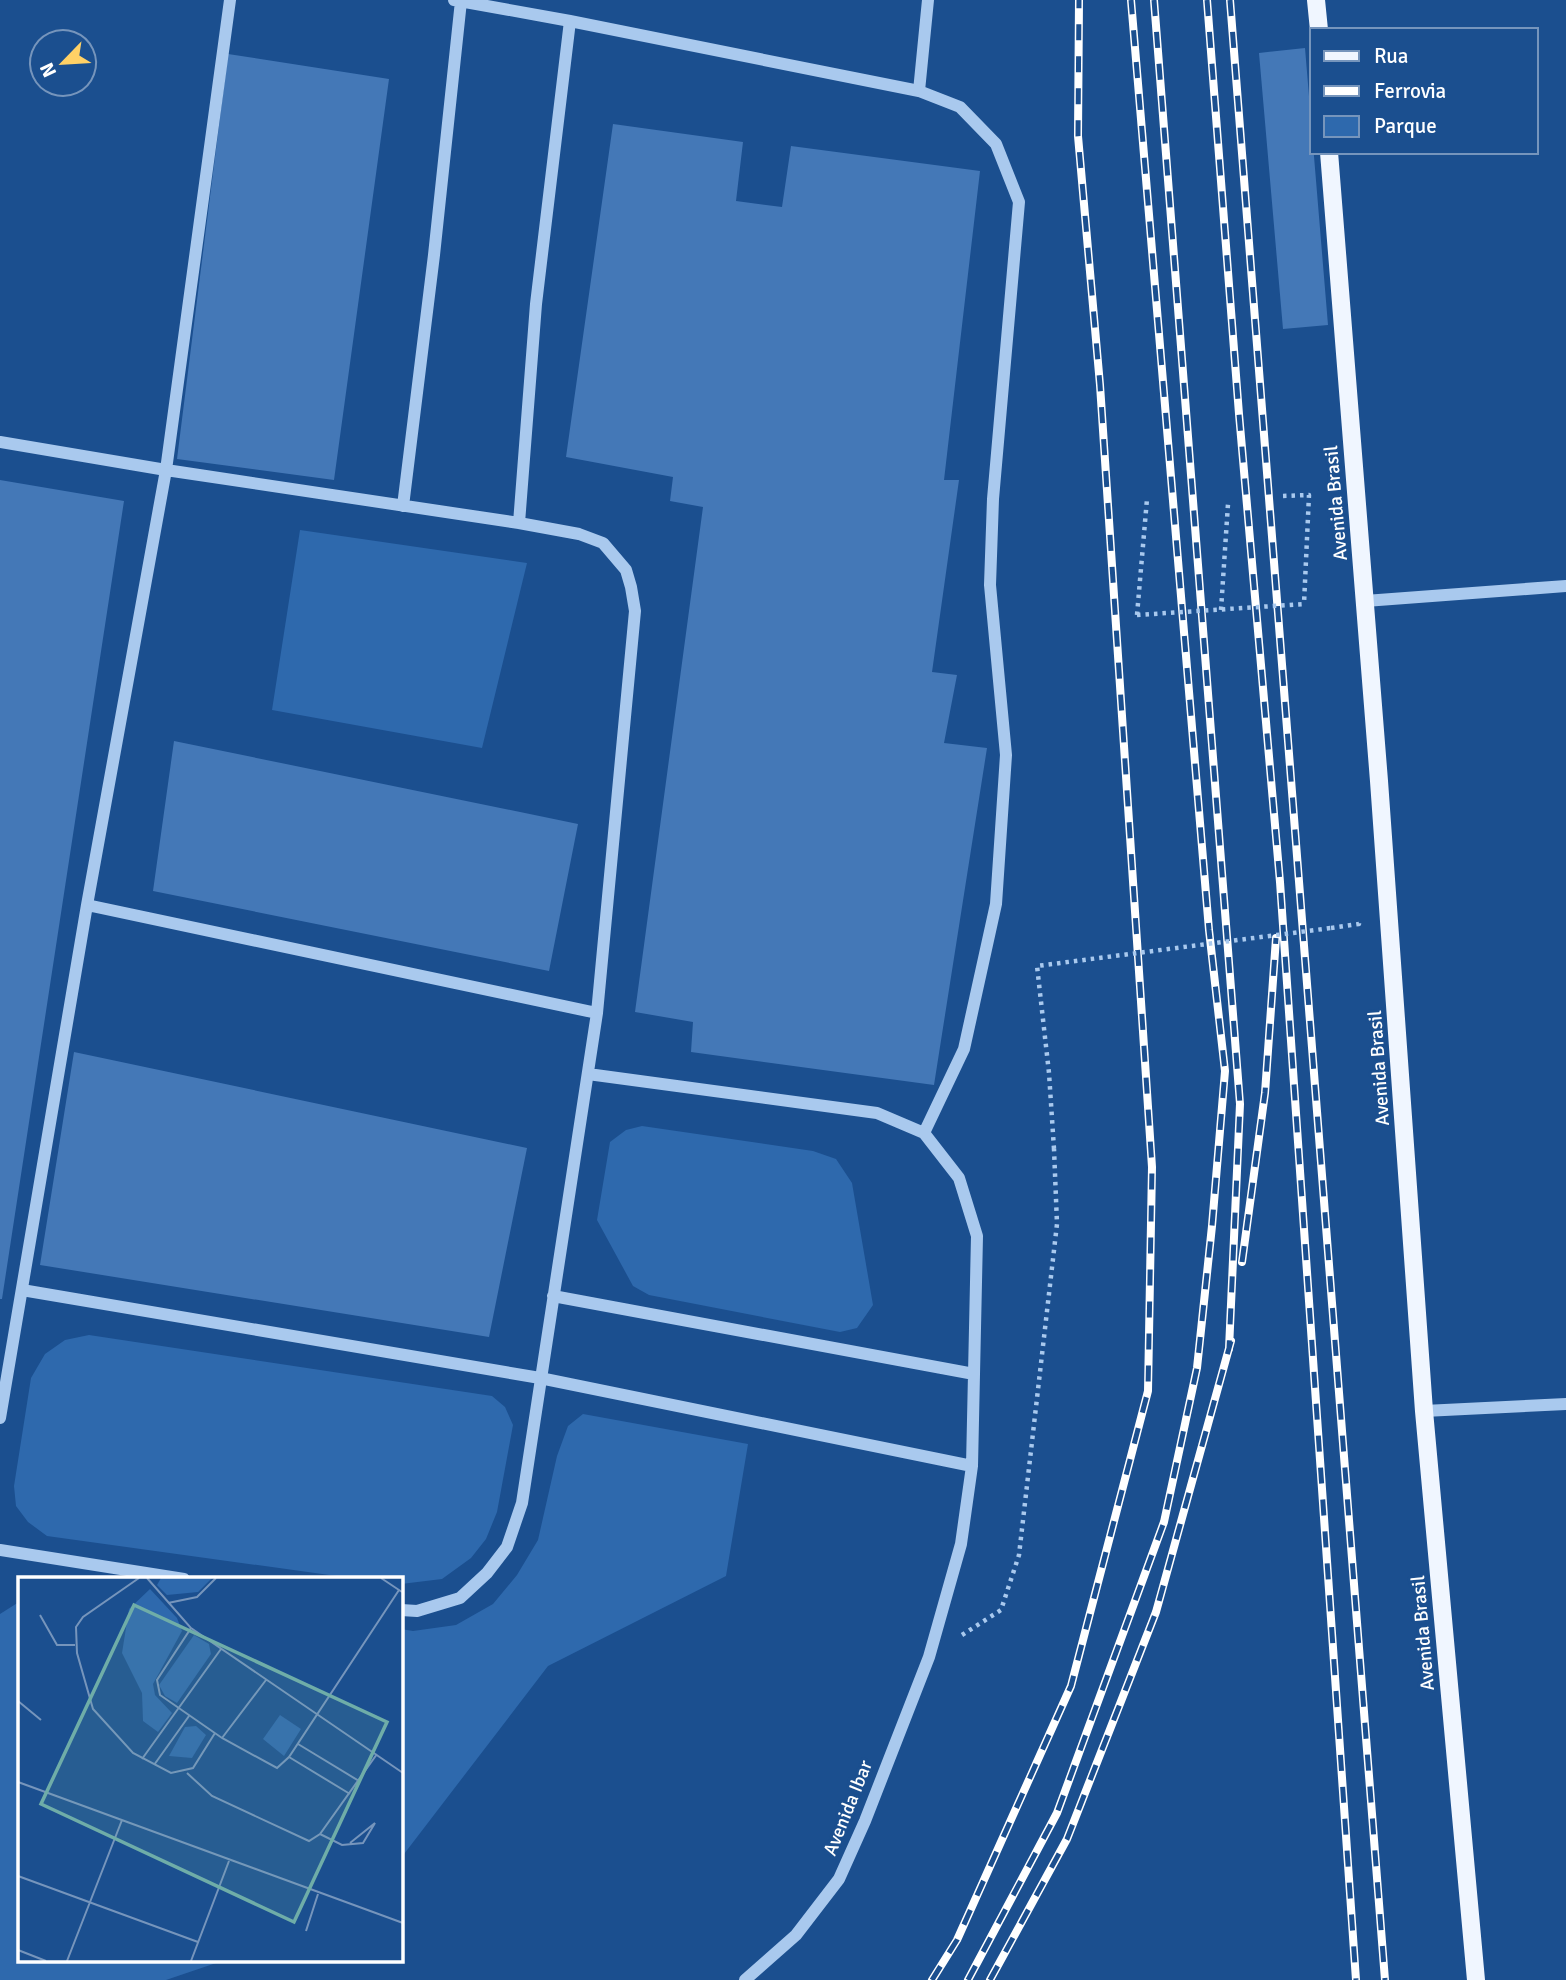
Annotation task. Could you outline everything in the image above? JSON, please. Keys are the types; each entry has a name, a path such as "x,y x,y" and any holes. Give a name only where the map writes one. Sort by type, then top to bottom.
{"main road":[{"path":"1316,0 1319,28"},
{"name":"Avenida Brasil","path":"1329,154 1365,601 1424,1412 1476,1980"}],"street":[{"path":"0,1418 87,905 166,470 230,0"},
{"path":"919,91 928,0"},
{"path":"403,506 434,254 458,1 919,91 960,107 996,144 1019,202 993,499 990,585 1006,755 996,904 964,1049 924,1133 877,1113 587,1074"},
{"path":"519,523 536,304 570,21"},
{"path":"0,442 579,534 603,543 626,570 635,611 597,1013 522,1503 507,1547 487,1573 460,1598 417,1611 402,1610"},
{"path":"1365,601 1566,586"},
{"path":"87,905 597,1013"},
{"name":"Avenida Ibar","path":"745,1980 796,1935 839,1879 865,1821 929,1657 961,1544 972,1466 977,1236 959,1178 924,1133"},
{"path":"22,1290 540,1378 972,1466"},
{"path":"553,1296 974,1374"},
{"path":"1424,1412 1566,1404"},
{"path":"0,1550 171,1577"}],"path":[{"path":"1147,499 1137,615 1304,604 1309,495 1283,495"},
{"path":"1221,610 1228,504"},
{"path":"929,1657 1002,1610 1020,1555 1057,1224 1049,1073 1037,966 1331,928"}],"green space":[{"path":"300,530 527,563 482,748 272,710"},
{"path":"642,1126 813,1151 836,1159 852,1183 873,1305 857,1328 840,1332 649,1295 633,1286 597,1220 610,1142 626,1130"},
{"path":"89,1335 492,1396 505,1407 513,1425 497,1512 486,1539 471,1558 442,1579 402,1584 402,1577 344,1577 47,1536 28,1522 16,1506 14,1486 31,1378 45,1354 65,1340"},
{"path":"583,1414 748,1444 726,1576 548,1666 402,1857 402,1629 413,1631 456,1625 493,1604 517,1575 538,1540 557,1456 568,1426"},
{"path":"18,1603 18,1962 219,1962 166,1980 0,1980 0,1614"}],"building":[{"path":"1305,48 1310,108 1310,154 1314,154 1328,325 1283,329 1259,53"},
{"path":"228,54 389,79 334,480 177,459"},
{"path":"613,124 743,142 736,201 782,207 791,146 980,171 944,480 959,480 932,672 957,675 944,743 987,748 934,1085 691,1052 693,1022 635,1012 703,507 670,501 673,477 566,457"},
{"path":"0,480 124,501 2,1299 0,1299"},
{"path":"174,741 578,824 549,971 153,891"},
{"path":"74,1052 527,1148 489,1337 40,1265"}],"railway":[{"path":"932,1980 957,1940 1071,1686 1148,1391 1152,1167 1100,385 1078,136 1079,0"},
{"path":"968,1980 1057,1813 1164,1522 1197,1368 1225,1071 1209,930 1131,0"},
{"path":"1154,0 1240,1104 1229,1349"},
{"path":"1207,0 1239,414 1280,882 1356,1980"},
{"path":"1230,0 1385,1980"},
{"path":"1242,1262 1265,1093 1276,938"},
{"path":"990,1980 1067,1839 1156,1612 1231,1341"}]}
